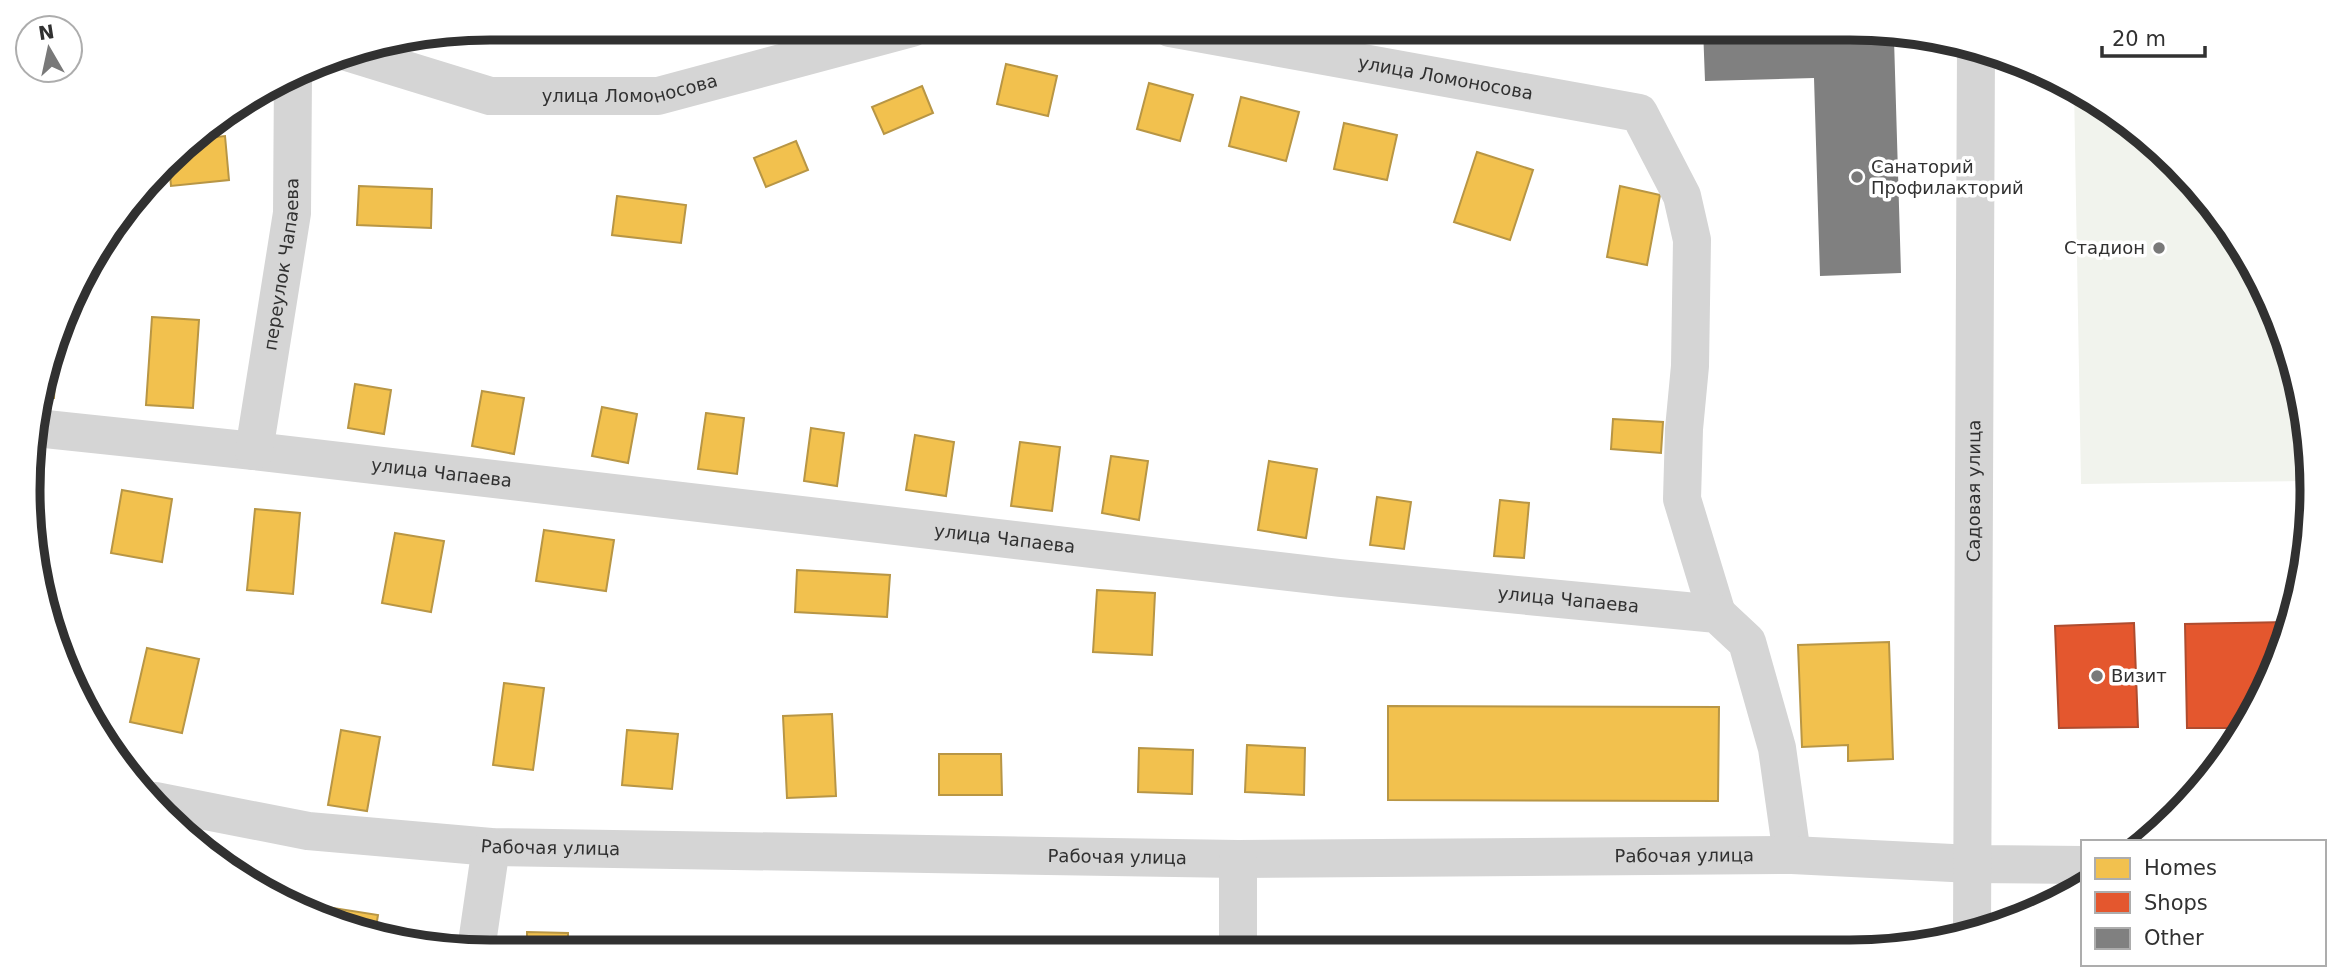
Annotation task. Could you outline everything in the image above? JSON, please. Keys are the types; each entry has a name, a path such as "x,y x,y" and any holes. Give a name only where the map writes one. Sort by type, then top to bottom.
{"street":[{"name":"улица Ломоносова","path":"366,58 490,96 658,96 867,40"},
{"name":"улица Ломоносова","path":"1236,40 1639,113 1682,196 1692,240 1690,366 1684,429 1682,499 1717,614"},
{"name":"Садовая улица","path":"1972,922 1976,59"},
{"name":"переулок Чапаева","path":"254,451 292,213 293,86"},
{"name":"улица Чапаева","path":"44,429 1340,578 1717,614"},
{"path":"1717,614 1747,642 1777,748 1792,855"},
{"name":"Рабочая улица","path":"168,803 308,831 491,847 1238,859 1792,855 1972,864 2081,865"},
{"path":"478,940 491,847"},
{"path":"1238,859 1238,940"}],"shaded area":[{"name":"Стадион","path":"2074,101 2124,133 2168,172 2207,216 2239,265 2266,318 2276,345 2291,402 2300,481 2081,484"}],"building: Homes":[{"path":"1006,64 1057,76 1048,116 997,104"},
{"path":"1149,83 1193,95 1180,141 1137,129"},
{"path":"922,86 933,113 884,134 872,107"},
{"path":"1241,97 1299,112 1286,161 1229,146"},
{"path":"1344,123 1397,135 1387,180 1334,169"},
{"path":"225,136 229,180 171,186 170,174 210,138"},
{"path":"796,141 808,170 766,187 754,158"},
{"path":"1477,152 1533,170 1510,240 1454,222"},
{"path":"359,186 432,189 431,228 357,225"},
{"path":"1620,186 1660,195 1647,265 1607,257"},
{"path":"617,196 686,205 681,243 612,235"},
{"path":"152,317 199,320 193,408 146,405"},
{"path":"55,377 54,398 50,398"},
{"path":"355,384 391,390 384,434 348,428"},
{"path":"482,391 524,398 514,454 472,446"},
{"path":"602,407 637,414 628,463 592,456"},
{"path":"706,413 744,418 737,474 698,469"},
{"path":"1613,419 1663,422 1661,453 1611,449"},
{"path":"811,428 844,433 837,486 804,481"},
{"path":"915,435 954,442 946,496 906,490"},
{"path":"1020,442 1060,447 1052,511 1011,506"},
{"path":"1111,456 1148,461 1139,520 1102,513"},
{"path":"1269,461 1317,469 1306,538 1258,530"},
{"path":"122,490 172,499 162,562 111,553"},
{"path":"1377,497 1411,502 1404,549 1370,545"},
{"path":"1500,500 1529,503 1524,558 1494,556"},
{"path":"255,509 300,513 293,594 247,590"},
{"path":"544,530 614,540 606,591 536,581"},
{"path":"395,533 444,541 431,612 382,603"},
{"path":"797,570 890,575 887,617 795,612"},
{"path":"1097,590 1155,593 1152,655 1093,652"},
{"path":"1889,642 1893,759 1848,761 1848,745 1802,747 1798,645"},
{"path":"147,648 199,659 182,733 130,722"},
{"path":"504,683 544,688 533,770 493,765"},
{"path":"1388,706 1719,707 1718,801 1388,800"},
{"path":"832,714 836,796 787,798 783,716"},
{"path":"341,730 380,737 367,811 328,805"},
{"path":"627,730 678,734 672,789 622,785"},
{"path":"1247,745 1305,748 1304,795 1245,792"},
{"path":"1139,748 1193,750 1192,794 1138,792"},
{"path":"939,754 1001,754 1002,795 939,795"},
{"path":"317,905 378,915 376,925"},
{"path":"527,932 568,933 568,940 527,940"},
{"path":"629,937 684,938 684,940 629,940"}],"building: Shops":[{"path":"2280,622 2266,662 2231,728 2187,728 2185,624"},
{"name":"Визит","path":"2134,623 2138,727 2059,728 2055,626"}],"building: Other":[{"name":"Санаторий Профилакторий","path":"1703,40 1894,43 1901,273 1820,276 1814,78 1705,81"}],"place":[{"name":"Санаторий Профилакторий","path":"1857,177"},
{"name":"Стадион","path":"2159,248"},
{"name":"Визит","path":"2097,676"}]}
